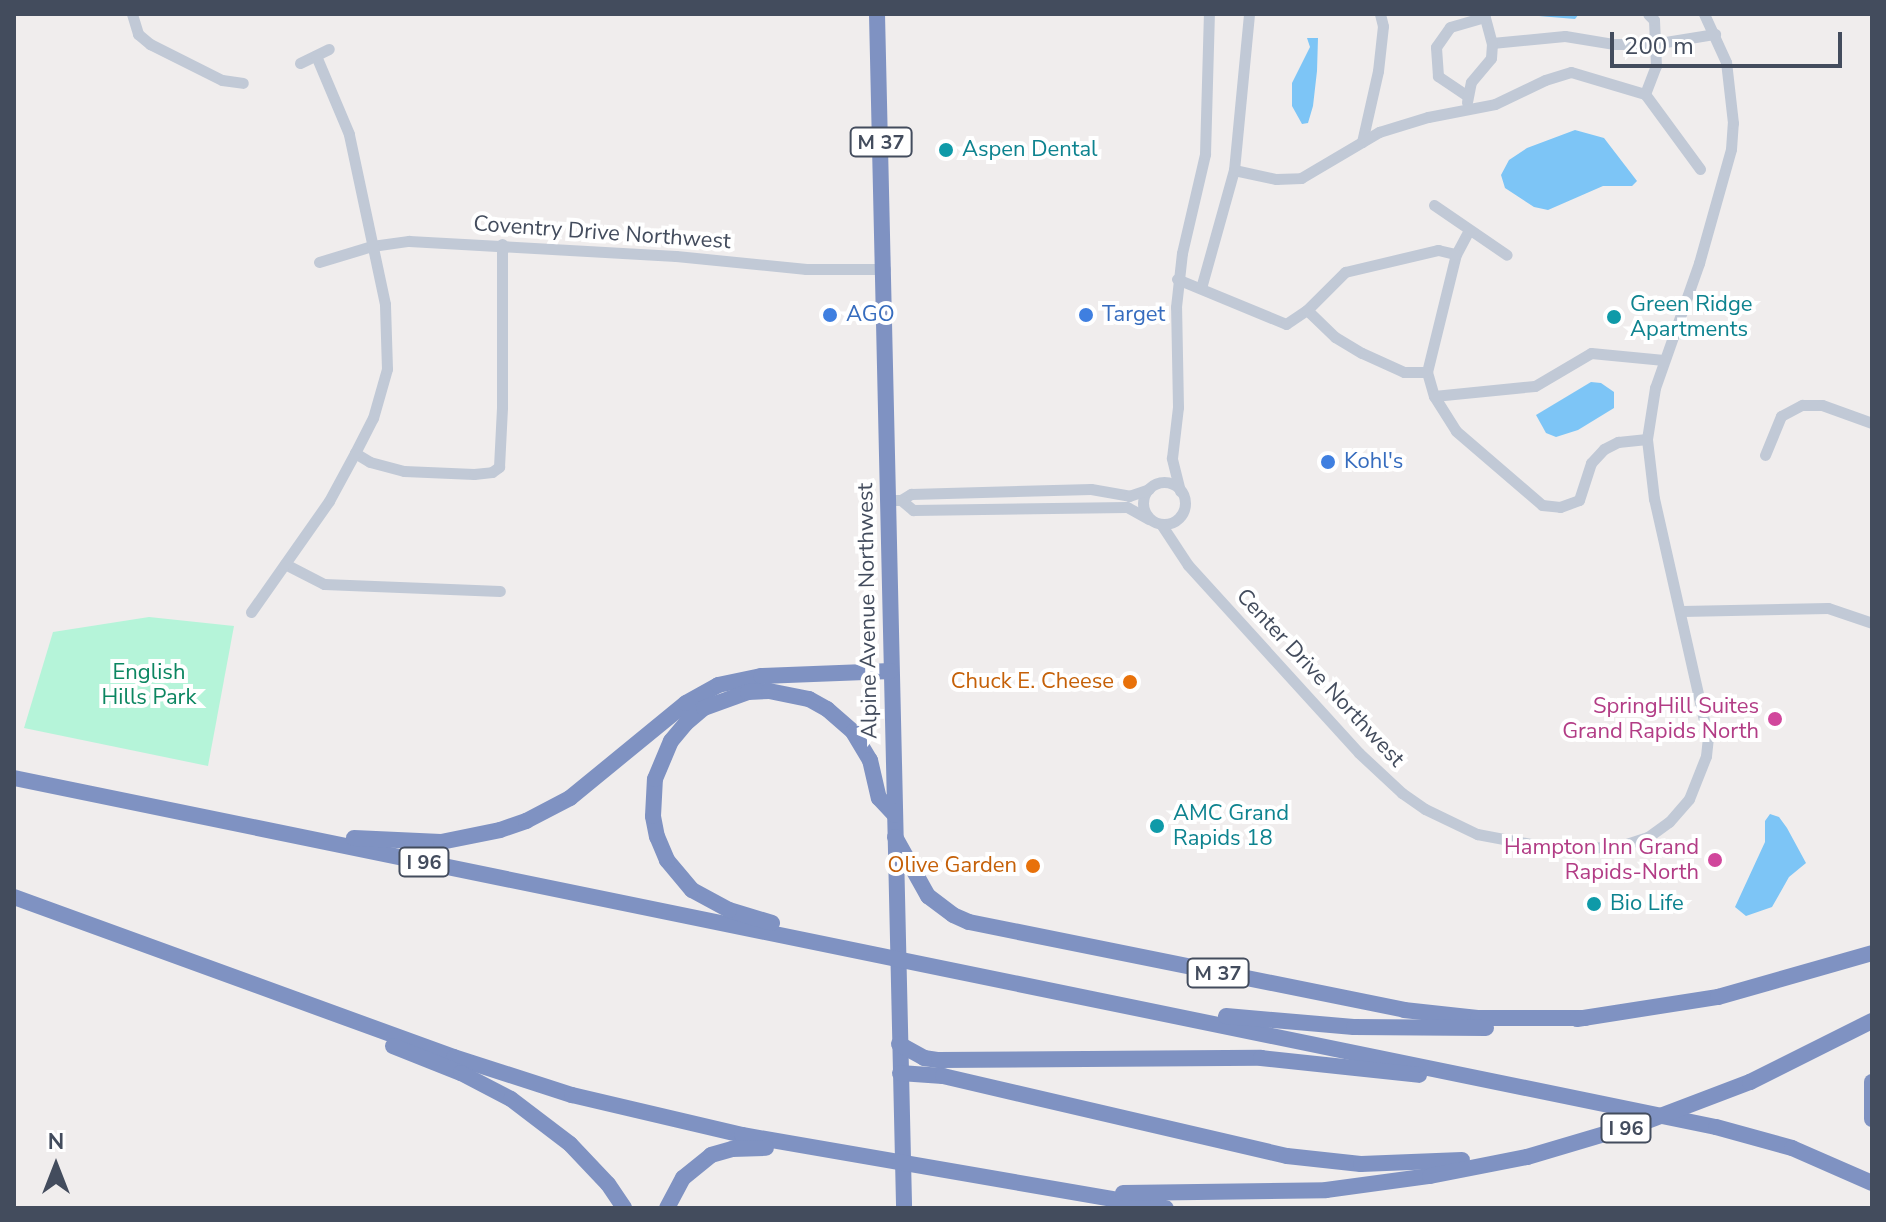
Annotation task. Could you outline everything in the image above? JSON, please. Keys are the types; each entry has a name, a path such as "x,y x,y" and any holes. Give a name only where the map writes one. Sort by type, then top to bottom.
{"highway":[{"name":"Alpine Avenue Northwest","path":"877,14 894,500 889,568 903,1206"},
{"path":"206,818 395,843 431,843 474,837 526,821 570,798 686,703 718,685 761,676 891,671"},
{"path":"834,945 809,933 710,902 678,875 657,837 653,816 655,779 663,757 686,723 722,699 748,692 791,694 827,709 853,732 870,760 879,798 895,815"},
{"name":"I 96","path":"14,778 1149,1008 1393,1029 1500,1027 1585,1018 1732,994 1872,953"},
{"name":"M 37","path":"895,837 928,896 953,915 969,922 1404,1010 1478,1018 1585,1018"},
{"name":"I 96","path":"14,897 482,1067 572,1095 679,1122 1061,1190 1219,1194 1326,1190 1430,1176 1563,1148 1750,1082 1872,1021"},
{"path":"268,989 308,1012 461,1073 511,1099 580,1154 608,1184 624,1208"},
{"path":"1149,1008 1716,1127 1792,1148 1872,1183"},
{"path":"899,1044 924,1058 939,1060 1261,1058 1492,1081"},
{"path":"899,1044 909,1065 922,1073"},
{"path":"900,1073 922,1073 1300,1158 1404,1164 1563,1148"},
{"path":"1872,1082 1872,1119"},
{"path":"667,1208 683,1178 711,1155 755,1147 819,1149"},
{"path":"1061,1190 1166,1208"}],"street":[{"path":"132,14 138,34 150,44 222,80 243,83"},
{"path":"1179,551 1180,517 1185,504 1172,458 1178,407 1177,279 1205,154 1209,14"},
{"path":"1201,288 1234,170 1249,14"},
{"path":"1362,142 1378,71 1383,26 1380,14"},
{"path":"1645,94 1656,66 1654,20 1648,14"},
{"name":"Center Drive Northwest","path":"1161,524 1188,565 1359,753 1402,793 1425,809 1477,834 1552,848 1617,847 1648,837 1669,822 1689,799 1706,756 1708,738 1682,611 1654,499 1647,439 1649,409 1699,263 1731,149 1731,90 1726,62 1704,14"},
{"path":"1466,95 1438,76 1436,47 1450,27 1484,16 1492,43 1491,58 1480,68 1466,95 1468,109"},
{"path":"1492,43 1565,36 1614,44 1653,44 1715,34"},
{"path":"300,63 329,49"},
{"path":"251,612 355,453 373,418 387,369 385,304 349,134 316,56"},
{"path":"1234,170 1276,179 1301,178 1362,142 1408,122 1495,104 1545,80 1571,72 1645,94 1700,169"},
{"path":"1434,205 1507,255"},
{"path":"1469,230 1456,254 1427,372 1434,396 1456,431 1542,505 1560,507 1579,500 1591,463 1604,449 1618,442 1647,439"},
{"name":"Coventry Drive Northwest","path":"319,262 372,246 409,241 502,244 806,269 885,269"},
{"path":"355,453 370,462 404,471 474,474 492,472 499,467 502,244"},
{"path":"1177,279 1286,324 1307,310 1345,272 1438,250 1456,254"},
{"path":"1307,310 1335,337 1362,353 1404,372 1427,372"},
{"path":"1434,396 1535,386 1591,353 1664,360"},
{"path":"1765,455 1781,416 1802,405 1822,405 1872,423"},
{"path":"1149,519 1143,507 1152,487 1172,458"},
{"path":"894,500 911,494 1091,489 1129,496 1169,483 1180,491"},
{"path":"894,500 913,510 1127,507 1161,524 1180,517"},
{"path":"285,564 324,584 500,591"},
{"path":"1682,611 1828,608 1872,623"}],"green space":[{"name":"English Hills Park","path":"149,617 234,626 208,766 24,728 53,632"}],"water":[{"path":"1516,14 1579,14 1575,19"},
{"path":"1307,38 1318,38 1317,71 1313,106 1308,123 1302,124 1292,106 1292,83 1310,47"},
{"path":"1575,130 1604,138 1637,181 1632,186 1603,186 1548,210 1534,207 1505,188 1501,175 1509,160 1527,148"},
{"path":"1591,382 1601,383 1614,392 1614,408 1578,430 1556,437 1546,433 1536,415"},
{"path":"1770,814 1779,817 1806,863 1789,877 1772,907 1746,916 1735,907 1765,842 1765,821"}],"place":[{"name":"Aspen Dental","path":"946,150"},
{"name":"AGO","path":"830,315"},
{"name":"Target","path":"1086,315"},
{"name":"Green Ridge Apartments","path":"1614,317"},
{"name":"Kohl's","path":"1328,462"},
{"name":"Chuck E. Cheese","path":"1130,682"},
{"name":"SpringHill Suites Grand Rapids North","path":"1775,719"},
{"name":"AMC Grand Rapids 18","path":"1157,826"},
{"name":"Hampton Inn Grand Rapids-North","path":"1715,860"},
{"name":"Olive Garden","path":"1033,866"},
{"name":"Bio Life","path":"1594,904"}]}
